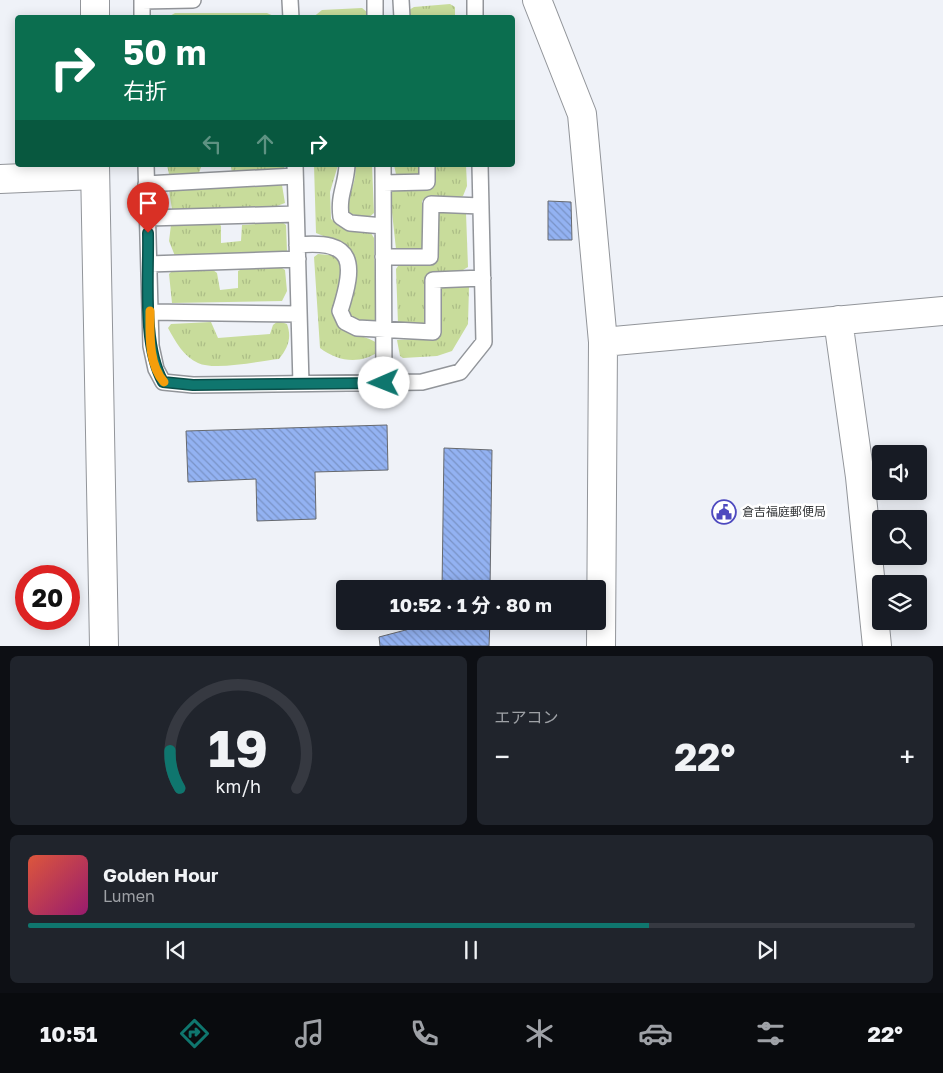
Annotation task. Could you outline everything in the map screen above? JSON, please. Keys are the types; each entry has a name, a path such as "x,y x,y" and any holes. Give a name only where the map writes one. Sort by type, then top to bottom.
{"street":[{"path":"95,0 95,15"},
{"path":"537,0 582,114 603,342 600,646"},
{"path":"0,179 95,170 104,646"},
{"path":"603,342 943,311"},
{"path":"838,320 860,477 877,646"}],"lane":[{"path":"142,15 142,0 193,0"},
{"path":"290,0 290,15"},
{"path":"375,0 375,15"},
{"path":"401,0 402,15"},
{"path":"475,0 475,15"},
{"path":"146,167 151,346 156,369 163,382 193,385 422,382 460,372 484,342 480,167"},
{"path":"346,167 346,178 339,200 341,217 350,223 383,226"},
{"path":"383,167 384,383"},
{"path":"383,183 427,182 427,167"},
{"path":"146,184 295,171 301,384"},
{"path":"383,257 430,257 432,204 481,206"},
{"path":"148,218 296,214"},
{"path":"149,264 297,252 316,243 336,247 346,257 350,268 340,311 346,322 357,328 384,331 433,332 434,280 483,278"},
{"path":"150,312 299,314"}],"green space":[{"path":"450,4 455,7 455,15 410,15 409,10 414,7"},
{"path":"362,8 368,15 316,15 322,10"},
{"path":"175,13 267,13 272,15 172,15"},
{"path":"167,167 201,167 199,173 169,174"},
{"path":"231,167 284,167 281,170 232,173"},
{"path":"314,167 337,167 330,192 331,219 339,225 371,233 374,238 376,320 373,323 352,318 348,314 348,303 355,285 357,269 353,254 341,244 316,233"},
{"path":"355,167 372,167 374,213 368,218 348,213"},
{"path":"394,167 422,167 422,174 397,179"},
{"path":"433,167 466,167 467,186 463,196 456,198 425,198 422,201 426,247 421,251 399,252 396,249 390,194 393,191 434,188"},
{"path":"282,185 285,203 277,206 178,212 172,209 169,191 171,189"},
{"path":"438,211 466,213 468,267 463,270 428,275 427,321 424,326 398,324 396,269 400,263 436,261"},
{"path":"218,222 221,226 221,243 241,241 242,225 282,222 286,225 287,251 180,258 175,256 169,241 171,225"},
{"path":"318,254 340,256 343,276 335,304 334,313 336,321 346,331 377,343 378,352 371,356 363,359 348,360 334,356 320,348 314,257"},
{"path":"279,266 285,270 287,291 282,301 172,303 169,274 172,271 213,270 217,273 220,290 238,288 238,271 242,269"},
{"path":"442,286 469,287 468,324 452,351 437,356 403,358 400,356 397,340 440,338 439,289"},
{"path":"278,321 287,324 289,334 287,347 279,359 226,366 206,365 188,357 168,328 171,324 211,322 218,338 270,334 273,325"}],"building":[{"path":"548,201 571,202 572,240 548,240"},
{"path":"387,425 388,470 315,472 316,519 257,521 256,479 188,482 186,431"},
{"path":"444,448 492,450 490,580 442,580"},
{"path":"406,630 490,630 489,646 380,646 379,637"}],"slow traffic":[{"path":"150,311 151,346 156,369 164,382"}],"place":[{"name":"倉吉福庭郵便局","path":"724,512"}],"route":[{"path":"148,233 151,346 156,369 163,382 193,385 384,383"}]}
